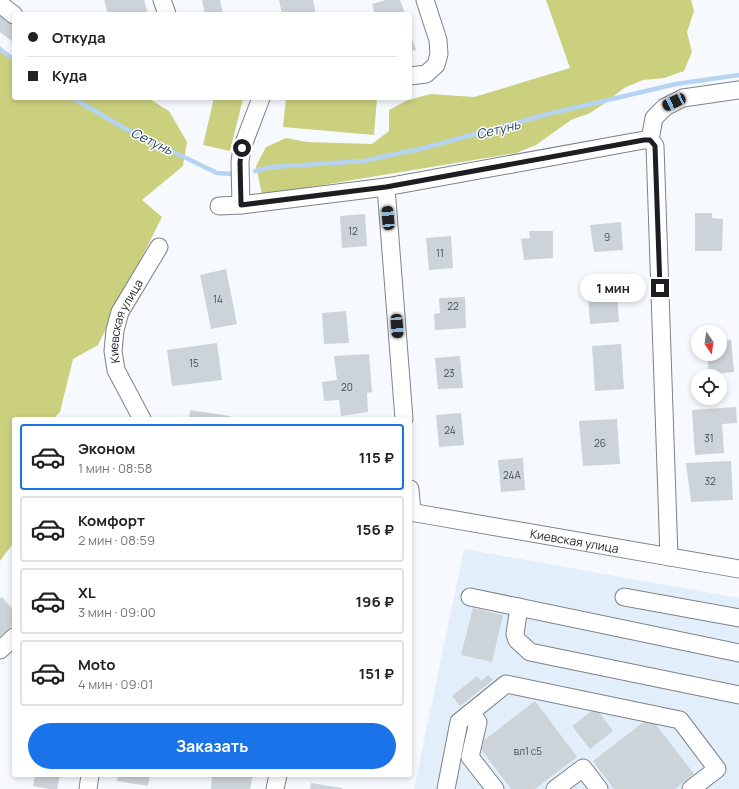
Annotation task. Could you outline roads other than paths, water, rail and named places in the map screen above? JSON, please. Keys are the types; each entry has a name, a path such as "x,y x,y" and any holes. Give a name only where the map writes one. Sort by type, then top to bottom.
{"street":[{"path":"162,0 165,12"},
{"path":"412,76 426,74 436,65 439,54 438,40 425,0"},
{"path":"0,4 12,13"},
{"path":"650,140 654,118 665,107 683,98 739,90"},
{"path":"241,205 240,162 242,148 260,100"},
{"path":"219,206 241,205 386,187 650,140"},
{"path":"650,140 655,146 669,557"},
{"path":"386,187 404,417"},
{"name":"Киевская улица","path":"141,417 116,370 113,351 115,330 120,312 159,247"},
{"name":"Киевская улица","path":"412,512 739,569"},
{"path":"470,597 739,653"},
{"path":"624,597 739,618"},
{"path":"519,607 515,634 517,640 530,652 739,696"},
{"path":"0,650 12,639"},
{"path":"446,789 459,722 506,684 680,720 717,769 691,789"},
{"path":"470,713 478,722 470,757 495,789"},
{"path":"555,789 583,768 599,789"},
{"path":"88,789 90,777"},
{"path":"275,789 278,777"}],"waterway":[{"name":"Сетунь","path":"0,49 12,58"},
{"name":"Сетунь","path":"255,171 272,167 363,161 424,148 548,114 676,84 739,75"},
{"name":"Сетунь","path":"76,100 124,128 217,173 234,174"}]}
